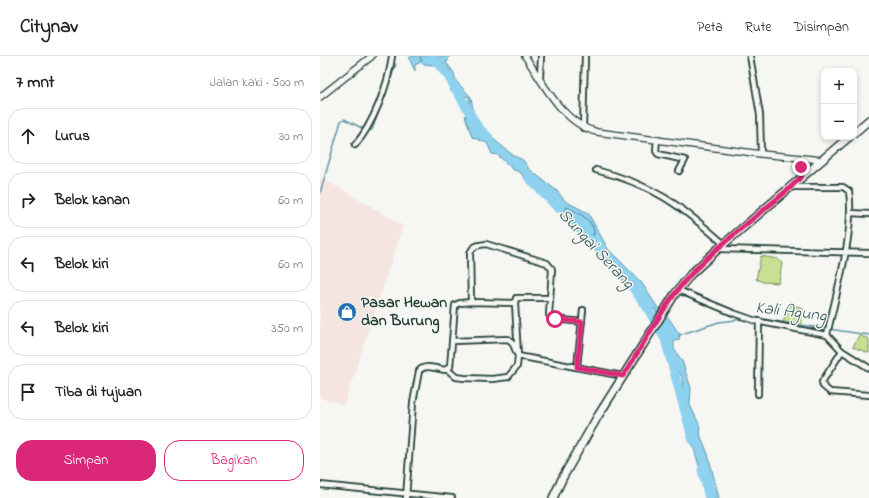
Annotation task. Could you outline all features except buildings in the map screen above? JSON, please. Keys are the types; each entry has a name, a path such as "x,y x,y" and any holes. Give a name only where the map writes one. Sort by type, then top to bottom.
{"main road":[{"path":"857,130 869,120"},
{"path":"553,498 563,477 623,376 677,292 691,274 802,176 845,140"}],"street":[{"path":"320,97 372,56"},
{"path":"354,145 366,131 369,124 384,88 392,56"},
{"path":"525,56 555,100 569,116 583,128 597,132 761,154 822,160"},
{"path":"540,78 541,56"},
{"path":"583,128 585,56"},
{"path":"750,56 760,115 761,154"},
{"path":"657,140 656,151 658,154 685,160 679,171"},
{"path":"798,158 802,176"},
{"path":"596,170 644,185 662,194 695,218 724,244"},
{"path":"791,187 848,188 850,213 839,284 827,334"},
{"path":"850,213 869,214"},
{"path":"471,302 470,253 472,248 477,245 486,244 547,263 552,269 548,311 550,317 582,322"},
{"path":"718,249 869,253"},
{"path":"677,292 757,321 827,334 842,351 869,368"},
{"path":"406,496 413,403 419,371 421,368 426,367 448,370 458,377 505,378 513,373 517,366 516,298 550,298"},
{"path":"448,370 451,363 456,305 460,302 515,303"},
{"path":"577,367 583,310"},
{"path":"757,321 758,394"},
{"path":"453,341 508,339 512,342 518,356"},
{"path":"842,351 825,378 823,386 830,392 869,395"},
{"path":"518,356 623,376"},
{"path":"320,486 406,496 452,498"}],"shaded area":[{"name":"Pasar Hewan dan Burung","path":"320,178 349,193 403,226 344,405 320,398"}],"green space":[{"path":"761,256 778,259 782,263 779,283 763,282 756,279"},
{"path":"789,304 803,308 802,322 799,330 782,326"},
{"path":"859,335 869,339 869,353 853,347"}],"water":[{"path":"412,56 449,56 448,61 446,62 454,73 456,81 471,97 476,128 486,133 514,156 523,160 529,169 557,191 565,201 588,213 608,249 641,282 658,308 668,317 680,335 679,340 674,341 674,349 682,361 691,388 690,405 699,424 701,437 708,454 719,498 710,498 708,486 703,479 691,439 689,412 683,392 682,377 675,367 672,352 663,338 655,308 653,310 646,303 599,246 573,228 562,213 548,202 551,197 544,190 525,179 521,173 512,169 498,155 492,154 487,143 472,137 465,116 469,112 469,97 456,94 450,90 457,89 451,79 452,76 446,65 439,61 433,65 423,64 420,57 421,62 415,65 415,71 409,58"}],"waterway":[{"name":"Sungai Serang","path":"431,56 448,76 478,127 489,138"},
{"path":"320,193 341,121 344,119 366,130 372,130 396,64"},
{"name":"Sungai Serang","path":"529,178 558,208"},
{"name":"Sungai Serang","path":"580,229 620,270 648,309 665,339 693,441"},
{"name":"Kali Agung","path":"753,318 869,335"},
{"name":"Kali Agung","path":"679,335 719,322 745,319"},
{"name":"Sungai Serang","path":"702,470 709,498"}],"place":[{"name":"Pasar Hewan dan Burung","path":"347,312"}],"route":[{"path":"555,319 582,322 577,367 623,376 675,294 691,274 791,187 802,176 801,167"}]}
